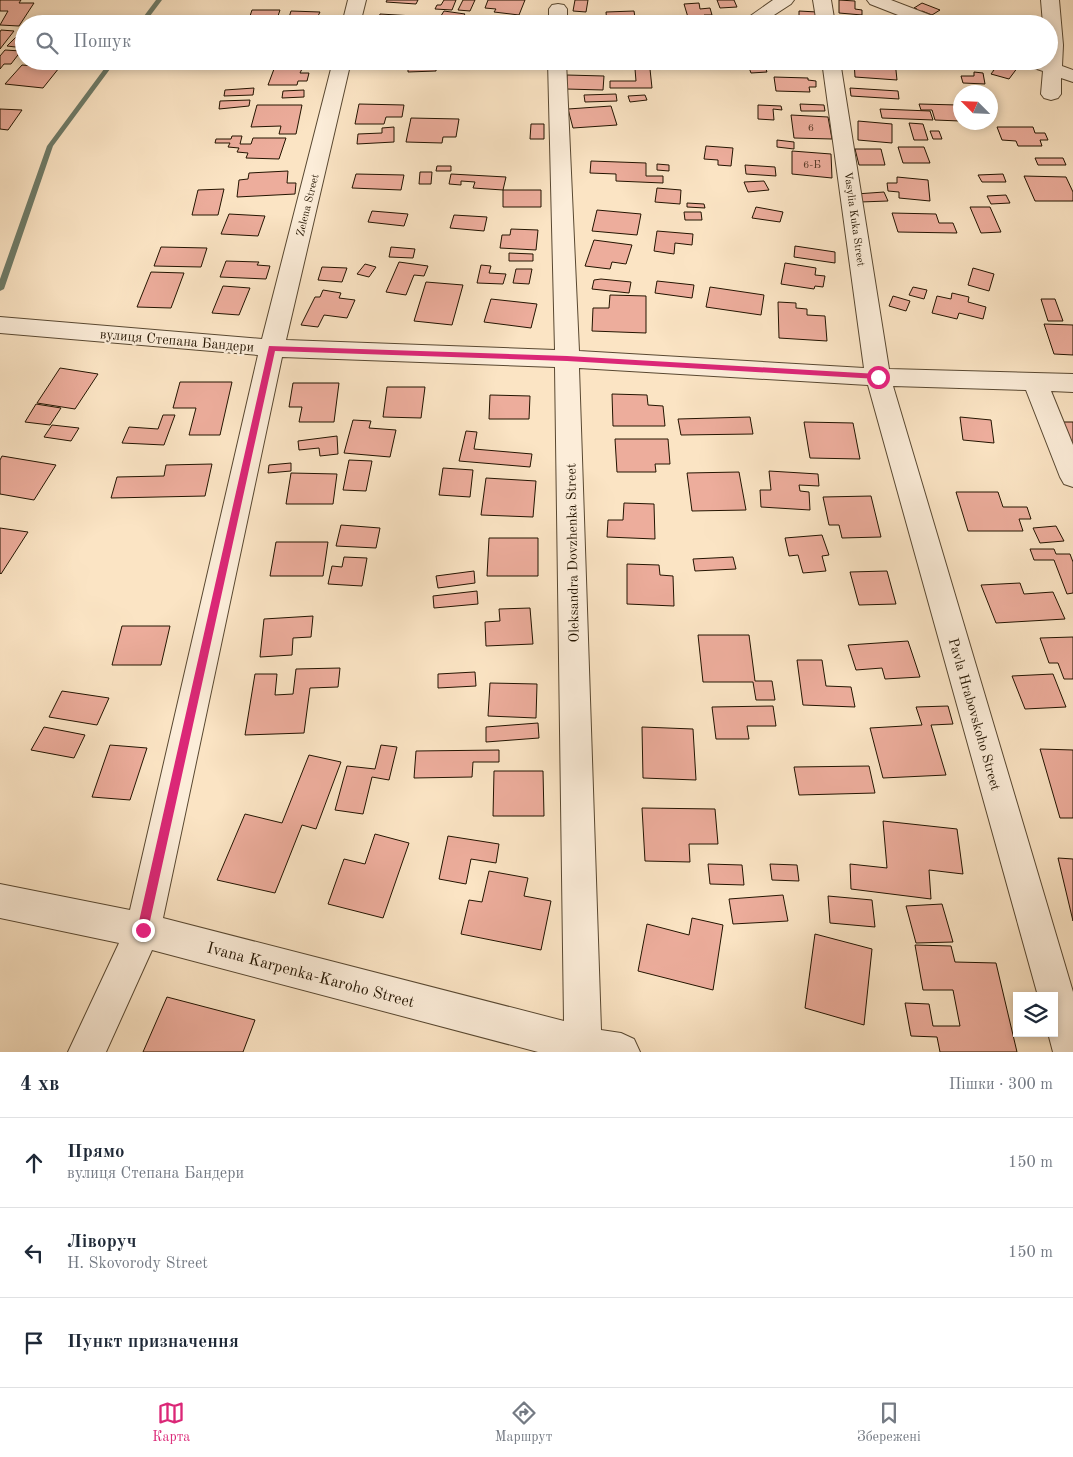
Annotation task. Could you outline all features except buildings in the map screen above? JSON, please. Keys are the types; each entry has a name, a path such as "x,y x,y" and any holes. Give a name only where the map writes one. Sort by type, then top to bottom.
{"street":[{"path":"353,15 357,0"},
{"path":"762,15 785,0"},
{"path":"822,0 824,15"},
{"path":"876,0 914,15"},
{"path":"1050,0 1051,15"},
{"name":"Zelena Street","path":"87,1052 143,930 272,348 340,70"},
{"name":"Oleksandra Dovzhenka Street","path":"557,70 567,358 583,1045"},
{"name":"Vasylia Kuka Street","path":"832,70 878,377"},
{"path":"1051,94 1054,70 1073,76"},
{"name":"вулиця Степана Бандери","path":"0,325 272,348 567,358 878,377 1073,383"},
{"name":"Pavla Hrabovskoho Street","path":"878,377 1072,1052"},
{"path":"1036,382 1073,478"},
{"name":"Ivana Karpenka-Karoho Street","path":"0,901 143,930 583,1045 621,1052"}],"waterway":[{"path":"148,15 159,0"},
{"path":"0,289 50,146 106,70"}],"route":[{"path":"143,930 272,348 567,358 878,377"}]}
